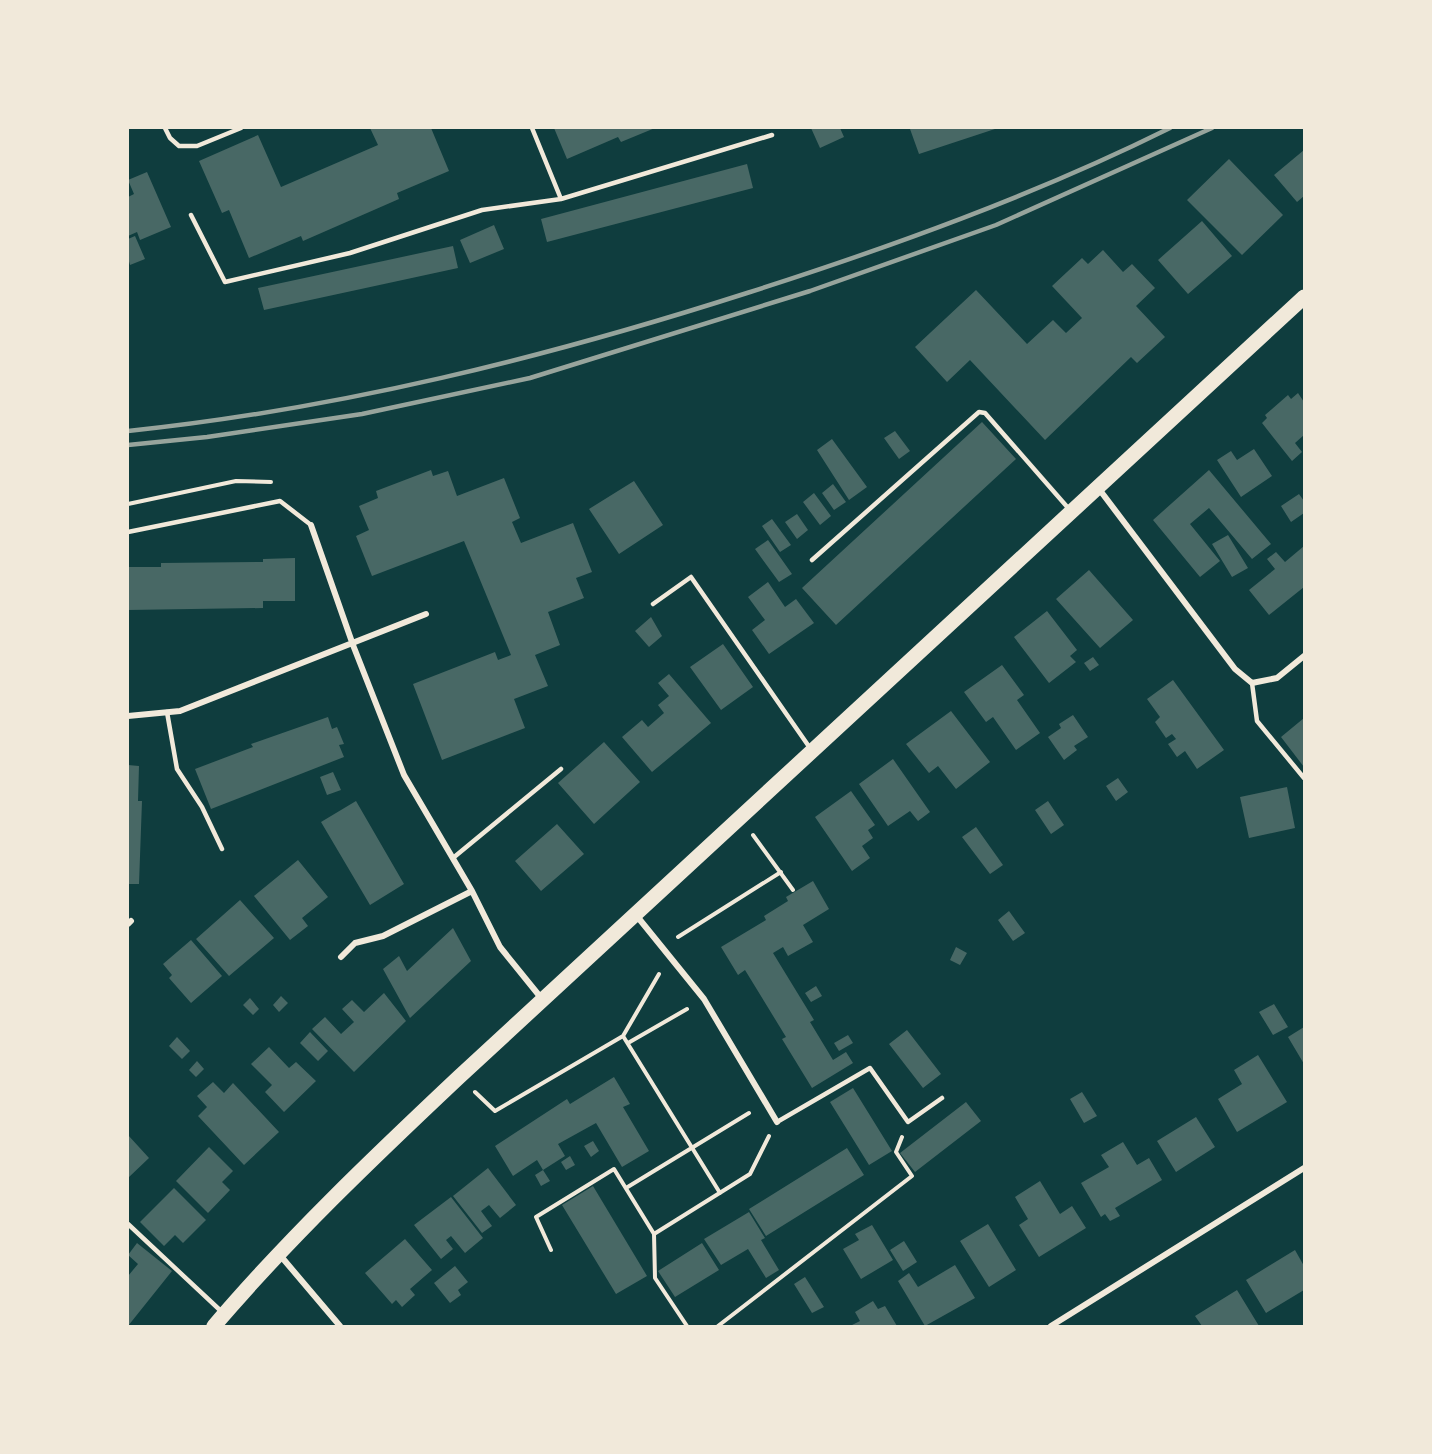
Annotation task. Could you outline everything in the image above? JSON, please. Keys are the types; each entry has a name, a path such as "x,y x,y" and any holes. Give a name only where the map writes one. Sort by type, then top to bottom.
{"main road":[{"path":"214,1326 279,1254 383,1148 1305,297"}],"street":[{"path":"1099,489 1235,669 1252,683 1277,678 1305,656"},
{"path":"311,525 353,645 404,775 472,891 500,946 542,999"},
{"path":"128,716 180,711 353,645 426,614"},
{"path":"341,957 355,943 383,936 472,891"},
{"path":"635,914 670,954 704,999 777,1122"},
{"path":"1051,1326 1305,1168"},
{"path":"279,1254 340,1326"}],"lane":[{"path":"165,128 170,138 178,146 197,146 241,128"},
{"path":"532,128 561,199"},
{"path":"191,215 225,282 350,253 482,210 561,199 772,135"},
{"path":"812,560 979,412 985,413 1073,513"},
{"path":"128,532 280,501 311,525"},
{"path":"653,604 691,577 812,751"},
{"path":"1252,683 1257,721 1305,778"},
{"path":"167,712 177,769 202,807 222,849"},
{"path":"453,858 561,769"},
{"path":"777,1122 870,1068 908,1122 942,1098"},
{"path":"128,1224 225,1314"}],"path":[{"path":"740,817 793,890"},
{"path":"663,946 781,872"},
{"path":"459,1077 495,1111 623,1036 670,954"},
{"path":"628,1043 704,999"},
{"path":"623,1036 720,1193"},
{"path":"626,1188 766,1103"},
{"path":"654,1234 750,1174 777,1122"},
{"path":"718,1326 912,1176 897,1152 908,1122"},
{"path":"551,1250 536,1217 614,1169 654,1234 655,1278 687,1326"}],"building":[{"path":"370,128 431,128 449,171 397,193 399,199 303,241 301,236 249,258 229,210 222,213 199,161 258,135 281,187 378,145"},
{"path":"554,128 655,128 621,142 618,137 567,159"},
{"path":"811,128 840,128 844,137 820,148"},
{"path":"998,128 919,154 910,129"},
{"path":"1304,150 1304,196 1297,202 1274,175"},
{"path":"1229,159 1283,215 1242,255 1187,200"},
{"path":"747,164 753,188 547,242 541,219"},
{"path":"147,172 171,227 140,240 137,232 128,236 128,197 134,194 128,180"},
{"path":"1202,221 1232,256 1188,294 1158,260"},
{"path":"494,225 504,249 470,263 460,240"},
{"path":"135,236 145,259 130,265 128,239"},
{"path":"453,246 458,268 264,310 258,288"},
{"path":"1103,250 1123,272 1132,264 1155,288 1136,306 1165,337 1137,363 1131,357 1045,440 970,360 947,382 915,347 976,290 1027,344 1053,320 1066,333 1082,318 1052,286 1082,258 1088,264"},
{"path":"1298,393 1304,402 1304,435 1295,443 1302,452 1292,461 1262,423 1267,418 1265,415 1288,395 1291,399"},
{"path":"982,422 1016,459 836,625 802,588"},
{"path":"895,431 910,451 899,459 884,438"},
{"path":"832,439 867,487 849,500 817,450"},
{"path":"1254,449 1272,476 1241,497 1217,460 1231,451 1237,460"},
{"path":"431,470 433,476 448,471 457,496 504,478 520,518 512,522 521,543 573,523 592,572 576,578 584,598 548,612 560,645 535,655 548,686 514,699 525,728 442,760 413,684 495,652 498,660 511,655 464,541 372,576 356,536 369,530 359,506 378,498 376,491"},
{"path":"1209,470 1271,544 1252,559 1209,508 1190,524 1220,561 1200,577 1153,520"},
{"path":"634,481 663,525 619,554 589,509"},
{"path":"833,484 846,502 834,510 822,493"},
{"path":"814,493 831,516 820,525 803,502"},
{"path":"1299,494 1304,501 1304,513 1291,522 1281,506"},
{"path":"797,514 808,530 797,539 785,522"},
{"path":"772,519 791,545 780,552 762,526"},
{"path":"1228,535 1248,568 1232,577 1212,544"},
{"path":"768,540 792,574 779,582 755,549"},
{"path":"1304,546 1304,587 1269,615 1249,590 1275,569 1267,559 1276,552 1285,562"},
{"path":"295,558 295,601 263,601 263,608 128,610 128,567 161,567 161,563 263,562 263,559"},
{"path":"1089,570 1133,620 1100,648 1056,599"},
{"path":"768,582 785,607 796,599 814,623 769,654 752,630 765,620 748,597"},
{"path":"1047,611 1077,650 1070,656 1076,662 1049,683 1014,637"},
{"path":"651,617 662,636 649,647 635,631"},
{"path":"723,644 753,687 721,710 690,667"},
{"path":"1093,657 1099,665 1090,671 1084,663"},
{"path":"1002,665 1024,695 1017,700 1040,733 1016,750 993,717 986,722 964,692"},
{"path":"669,674 711,723 652,772 622,737 642,720 648,727 664,713 658,705 669,696 658,683"},
{"path":"1173,680 1224,750 1197,769 1185,751 1177,757 1168,744 1176,739 1172,734 1166,738 1155,722 1160,717 1147,699"},
{"path":"951,711 990,762 956,789 938,766 929,773 906,744"},
{"path":"1073,715 1088,737 1074,746 1077,750 1064,760 1048,737 1061,728 1059,724"},
{"path":"328,717 332,729 337,727 344,744 339,745 344,757 211,809 195,769 253,747 251,744"},
{"path":"1304,718 1304,767 1281,737"},
{"path":"604,742 640,782 594,824 558,783"},
{"path":"893,759 930,812 918,821 910,811 888,826 859,784"},
{"path":"128,765 139,766 138,801 142,801 139,884 128,884"},
{"path":"333,772 341,790 327,795 320,777"},
{"path":"1118,778 1128,792 1116,801 1106,786"},
{"path":"1287,787 1295,828 1249,838 1240,797"},
{"path":"851,791 875,825 868,830 873,838 862,846 870,858 852,871 815,817"},
{"path":"356,801 404,884 370,905 321,822"},
{"path":"1048,801 1064,825 1051,834 1035,810"},
{"path":"557,824 584,854 541,891 515,861"},
{"path":"976,827 1003,865 990,874 962,837"},
{"path":"298,860 328,897 302,918 308,926 290,940 254,896"},
{"path":"813,881 829,909 803,925 813,942 788,956 783,947 773,953 814,1020 810,1022 833,1060 846,1052 853,1063 812,1088 782,1039 786,1037 745,970 738,975 721,947 766,920 764,916 788,901 786,897"},
{"path":"240,900 274,938 229,976 196,939"},
{"path":"1009,911 1025,933 1013,941 998,920"},
{"path":"453,928 471,961 410,1018 383,969 399,956 407,971"},
{"path":"191,940 222,976 191,1003 169,978 172,975 163,964"},
{"path":"956,947 967,953 960,965 950,960"},
{"path":"816,986 822,996 811,1002 805,993"},
{"path":"384,993 406,1021 354,1072 312,1029 325,1017 341,1034 354,1022 342,1009 352,1000 364,1012"},
{"path":"281,996 288,1003 279,1012 273,1005"},
{"path":"250,998 259,1009 253,1015 243,1005"},
{"path":"1274,1004 1288,1027 1273,1035 1259,1012"},
{"path":"1304,1027 1304,1064 1288,1037"},
{"path":"907,1030 941,1074 923,1088 889,1044"},
{"path":"310,1032 328,1051 318,1061 300,1043"},
{"path":"848,1035 853,1043 839,1051 834,1043"},
{"path":"177,1037 190,1051 182,1059 169,1046"},
{"path":"269,1047 289,1068 296,1062 316,1081 284,1112 265,1092 272,1085 251,1064"},
{"path":"1258,1055 1287,1102 1237,1132 1218,1099 1242,1084 1234,1070"},
{"path":"197,1061 204,1069 196,1077 189,1070"},
{"path":"614,1077 630,1104 623,1107 649,1151 622,1167 596,1123 558,1144 565,1156 543,1170 537,1160 513,1176 495,1146 567,1099 570,1104"},
{"path":"213,1082 224,1093 233,1083 279,1132 244,1165 198,1116 207,1107 197,1096"},
{"path":"853,1088 892,1151 869,1165 830,1102"},
{"path":"1082,1092 1097,1116 1084,1123 1070,1099"},
{"path":"966,1102 981,1121 915,1172 900,1153"},
{"path":"1196,1117 1215,1147 1176,1172 1157,1141"},
{"path":"128,1135 149,1158 128,1178"},
{"path":"593,1141 599,1151 591,1157 584,1146"},
{"path":"1123,1142 1137,1165 1149,1158 1162,1180 1115,1208 1120,1216 1110,1221 1105,1214 1101,1217 1081,1183 1109,1167 1101,1155"},
{"path":"209,1147 233,1171 222,1182 230,1190 208,1213 176,1181"},
{"path":"847,1148 864,1175 766,1236 749,1209"},
{"path":"570,1156 575,1165 566,1170 561,1162"},
{"path":"488,1168 516,1205 500,1218 489,1205 481,1211 492,1226 482,1233 453,1196"},
{"path":"543,1170 550,1181 541,1186 535,1175"},
{"path":"1040,1181 1060,1214 1072,1206 1086,1228 1039,1257 1019,1225 1028,1219 1015,1197"},
{"path":"593,1186 647,1276 616,1294 562,1205"},
{"path":"174,1188 206,1220 183,1243 175,1235 164,1246 140,1222"},
{"path":"451,1197 483,1238 465,1253 451,1236 446,1240 453,1249 441,1259 414,1225"},
{"path":"749,1212 765,1238 761,1240 779,1270 766,1278 748,1249 721,1265 704,1239"},
{"path":"988,1224 1016,1270 989,1287 960,1241"},
{"path":"872,1225 893,1260 861,1279 843,1249 859,1240 855,1234"},
{"path":"405,1239 432,1270 410,1289 415,1295 402,1307 396,1300 392,1304 365,1273"},
{"path":"904,1241 917,1262 903,1271 890,1250"},
{"path":"137,1243 172,1271 128,1326 128,1276 138,1264 128,1255"},
{"path":"702,1243 719,1270 675,1297 658,1271"},
{"path":"1295,1250 1304,1266 1304,1290 1266,1313 1246,1280"},
{"path":"955,1265 975,1298 925,1326 898,1281 909,1273 918,1287"},
{"path":"455,1266 468,1282 458,1290 461,1295 450,1303 434,1283"},
{"path":"805,1277 824,1307 812,1313 794,1284"},
{"path":"1237,1290 1259,1326 1202,1326 1195,1316"},
{"path":"873,1301 878,1309 885,1306 897,1326 850,1326 860,1321 855,1312"}],"railway":[{"path":"128,431 207,421 363,395 518,359 671,317 909,238 1015,198 1170,128"},
{"path":"128,445 207,437 362,414 530,378 810,291 996,225 1212,128"}]}
